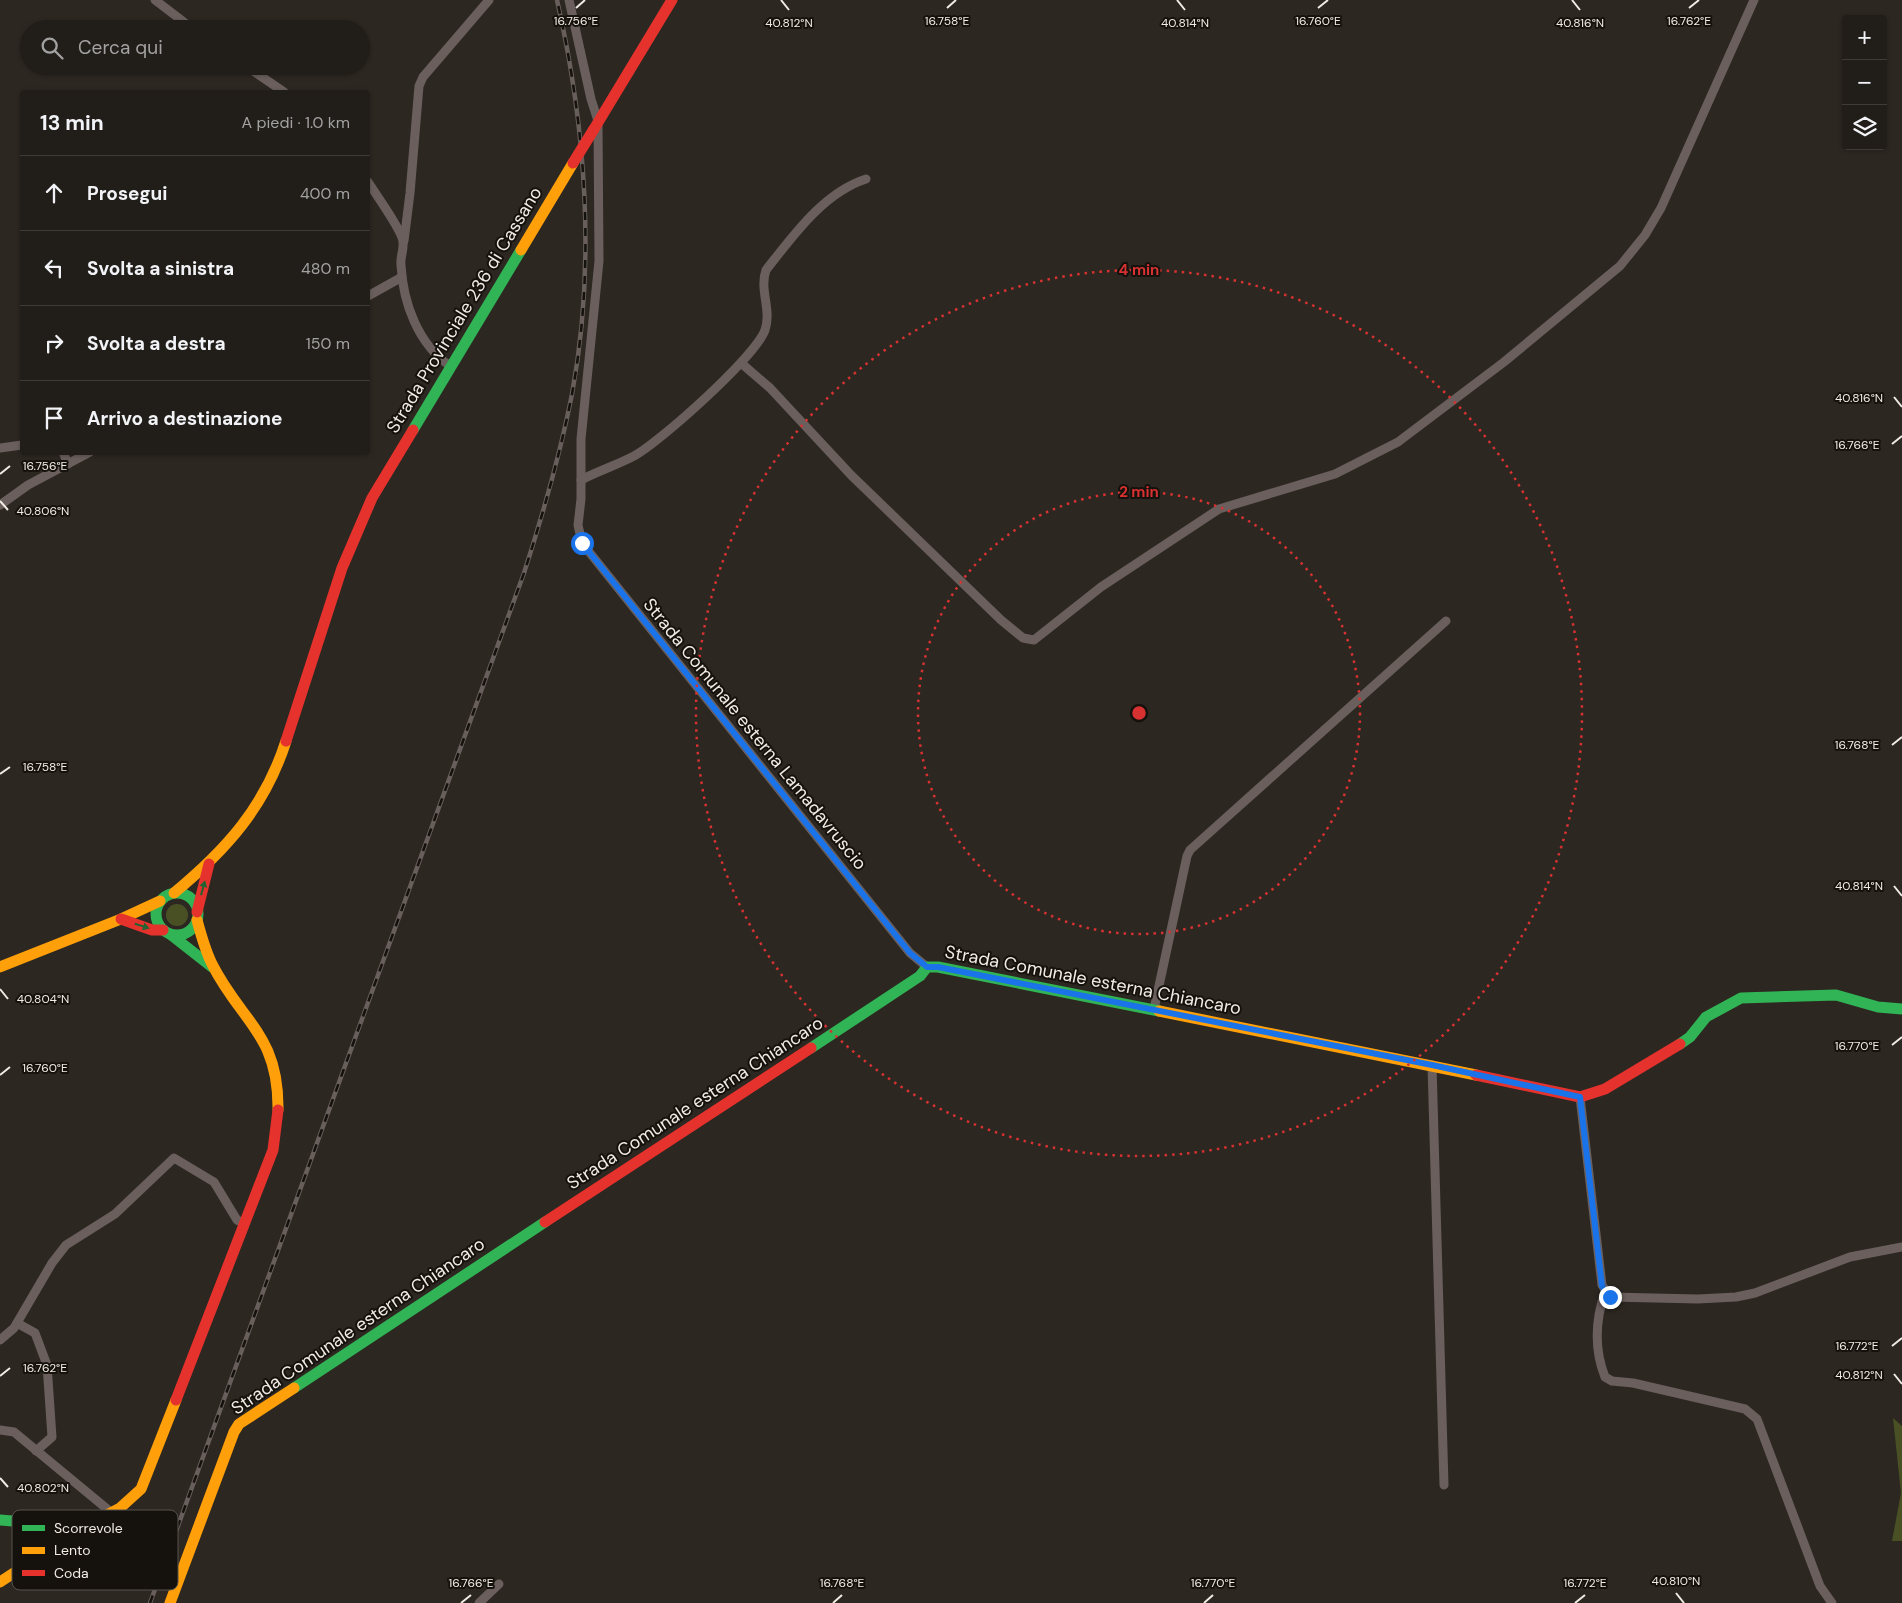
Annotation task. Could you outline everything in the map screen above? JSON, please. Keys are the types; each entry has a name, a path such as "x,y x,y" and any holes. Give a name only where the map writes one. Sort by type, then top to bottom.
{"main road":[{"name":"Strada Provinciale 236 di Cassano","path":"174,893 209,864 245,823 268,788 282,753 342,568 381,482 672,0"},
{"path":"121,919 152,930 183,934 194,926 209,864"},
{"path":"0,967 121,919 174,893 187,896 192,900 205,949 215,970 268,1048 277,1080 278,1118 274,1143 146,1479 141,1489 116,1510"},
{"path":"160,901 157,906 156,920 167,932 215,970"},
{"name":"Strada Comunale esterna Chiancaro","path":"178,1582 234,1432 240,1424 920,976 927,967 938,967 1154,1009 1580,1097 1605,1089 1666,1054 1690,1037 1706,1017 1741,998 1836,995 1878,1007 1902,1009"},
{"path":"0,1582 12,1574"},
{"name":"Strada Comunale esterna Chiancaro","path":"170,1603 175,1590"}],"street":[{"path":"155,0 181,20"},
{"path":"450,366 440,359 410,314 404,295 400,262 410,193 418,86 446,48 489,0"},
{"name":"Strada Comunale esterna Lamadavruscio","path":"569,0 596,125 599,261 581,439 582,480 578,526 582,543 910,953 927,967"},
{"path":"741,363 770,388 857,481 1001,620 1023,638 1034,640 1100,586 1218,509 1335,474 1398,442 1504,362 1620,266 1645,235 1661,208 1754,0"},
{"path":"259,75 281,90"},
{"path":"582,480 635,456 705,398 741,363 761,340 766,329 763,278 766,270 817,211 836,193 849,184 866,179"},
{"path":"370,185 404,241"},
{"path":"370,295 402,277"},
{"path":"0,448 20,444"},
{"path":"64,455 68,464"},
{"path":"0,505 28,486 84,455"},
{"path":"1154,1009 1187,856 1190,850 1446,621"},
{"path":"1432,1065 1444,1485"},
{"path":"1580,1097 1605,1292 1597,1323 1596,1345 1605,1378 1753,1412 1760,1425 1820,1586 1832,1603"},
{"path":"0,1340 16,1325 52,1263 66,1245 115,1214 174,1158 214,1182 237,1220 244,1222"},
{"path":"1605,1292 1610,1297 1619,1298 1698,1299 1736,1297 1755,1293 1850,1257 1902,1247"},
{"path":"16,1325 34,1333 47,1365 52,1437 36,1451"},
{"path":"0,1430 14,1432 110,1510"},
{"path":"479,1603 499,1584"}],"green space":[{"path":"177,904 185,907 188,915 185,923 177,926 169,923 166,915 169,907"},
{"path":"1893,1418 1902,1426 1902,1541 1892,1541 1901,1493"}],"railway":[{"path":"178,1526 524,573 557,462 572,394 579,345 584,296 585,246 581,146 567,48 557,0"},
{"path":"150,1603 155,1590"}],"traffic: fast":[{"path":"413,430 521,250"},
{"path":"177,893 192,899 198,914 192,929 177,935 162,929 156,914 162,899 177,893"},
{"path":"170,934 212,967"},
{"path":"811,1048 920,976 927,967 938,967 1159,1011"},
{"path":"1680,1044 1690,1037 1706,1017 1741,998 1836,995 1878,1007 1902,1009"},
{"path":"294,1388 545,1222"},
{"path":"0,1520 12,1521"}],"traffic: slow":[{"path":"521,250 573,163"},
{"path":"174,893 193,877 242,826 267,787 286,741"},
{"path":"0,967 121,919 160,901"},
{"path":"197,920 212,964 223,984 256,1030 265,1046 272,1063 277,1084 278,1110"},
{"path":"1159,1011 1476,1075"},
{"path":"178,1582 234,1432 239,1424 294,1388"},
{"path":"116,1510 141,1489 176,1400"},
{"path":"0,1582 12,1574"},
{"path":"170,1603 175,1590"}],"traffic: jam":[{"path":"594,129 672,0"},
{"path":"573,163 594,129"},
{"path":"286,741 342,568 372,498 413,430"},
{"path":"197,912 209,864"},
{"path":"121,919 152,930 163,930"},
{"path":"1476,1075 1580,1097 1605,1089 1680,1044"},
{"path":"545,1222 811,1048"},
{"path":"176,1400 273,1150 278,1110"}],"route":[{"path":"582,543 910,953 927,967 938,967 1154,1009 1580,1097 1602,1286 1610,1297"}]}
